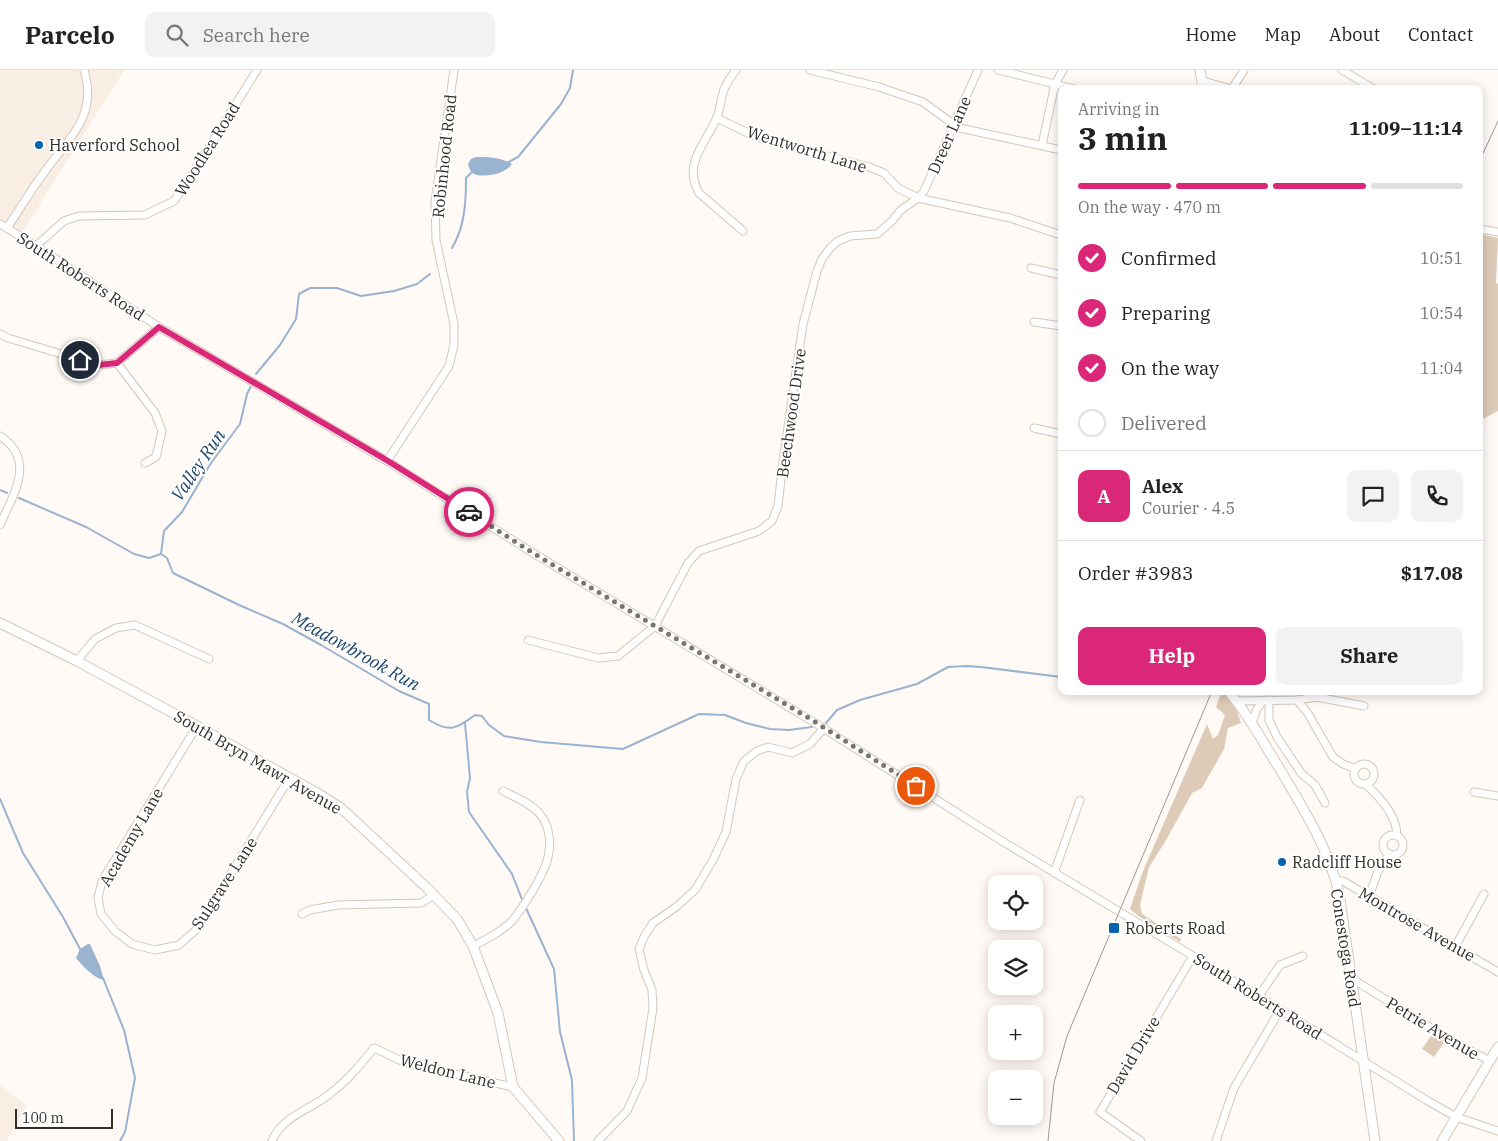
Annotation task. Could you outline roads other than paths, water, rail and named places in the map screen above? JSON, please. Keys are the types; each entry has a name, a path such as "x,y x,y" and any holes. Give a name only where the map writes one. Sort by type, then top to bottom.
{"main road":[{"path":"1200,70 1203,85"},
{"name":"South Bryn Mawr Avenue","path":"0,623 77,661 197,726 290,777 341,808 457,919 473,946 498,1013 513,1087 559,1141"},
{"name":"Conestoga Road","path":"1231,695 1252,724 1326,850 1336,881 1375,1141"},
{"path":"1442,1141 1498,1047"}],"street":[{"path":"7,228 47,168 74,135 82,120 87,108 88,86 84,70"},
{"name":"Woodlea Road","path":"36,246 64,221 79,216 146,215 174,201 257,70"},
{"name":"Robinhood Road","path":"388,461 449,366 454,345 454,324 436,240 435,202 454,70"},
{"path":"736,70 725,88 717,118 699,149 693,168 695,185 699,193 743,231"},
{"path":"810,70 879,87 923,102 960,128 1058,149"},
{"name":"Dreer Lane","path":"918,198 924,191 978,70"},
{"path":"998,70 1059,85"},
{"path":"1042,145 1055,84 1062,70"},
{"path":"1235,85 1244,70"},
{"path":"1342,70 1367,85"},
{"name":"Wentworth Lane","path":"717,118 765,139 869,167 884,173 898,188 918,198 1010,218 1058,234"},
{"name":"Beechwood Drive","path":"655,626 688,563 700,551 758,530 772,521 778,506 803,324 822,259 838,241 850,236 877,234 901,210 918,198"},
{"name":"South Roberts Road","path":"0,224 159,327 388,461 533,553 824,728 1054,873 1259,996 1364,1062 1456,1117 1498,1131"},
{"path":"1483,230 1498,232"},
{"path":"1031,268 1058,274"},
{"path":"1034,322 1058,326"},
{"path":"0,334 98,365 117,363 159,327"},
{"path":"117,363 156,412 162,431 156,457 145,463"},
{"path":"1034,428 1058,433"},
{"path":"0,436 7,441 15,452 19,461 20,471 17,487 0,525"},
{"path":"77,661 94,639 116,628 135,625 209,659"},
{"path":"528,640 598,658 618,656 655,626"},
{"path":"1236,701 1297,700 1317,697 1364,706"},
{"path":"1297,700 1307,712 1334,757 1343,764 1356,769"},
{"path":"1252,724 1257,709 1266,701"},
{"path":"1266,701 1268,720 1277,737 1301,773 1315,785 1325,802"},
{"name":"Academy Lane","path":"132,944 116,931 101,914 98,898 102,881 197,726"},
{"path":"598,1141 627,1111 642,1078 652,1008 652,990 644,970 639,949 645,935 653,922 676,907 696,890 726,832 736,779 744,761 757,751 768,747 792,753 810,744 824,728"},
{"path":"1365,784 1369,783 1374,777 1373,770 1368,764 1360,765 1354,774 1358,781 1375,792 1389,811 1397,828 1397,836 1402,841 1402,848 1397,854 1390,854 1384,849 1384,841 1389,836 1397,836"},
{"name":"Sulgrave Lane","path":"132,944 155,950 179,945 197,929 290,777"},
{"path":"473,946 494,936 512,920 528,898 546,865 550,844 547,826 540,813 528,804 503,791"},
{"path":"1474,792 1498,796"},
{"path":"1054,873 1080,800"},
{"path":"1369,897 1378,871 1390,854"},
{"name":"Montrose Avenue","path":"1336,881 1343,881 1498,972"},
{"path":"1455,947 1484,894"},
{"path":"302,914 310,910 338,905 421,903 434,895"},
{"name":"David Drive","path":"1141,1141 1100,1112 1193,956"},
{"path":"1259,996 1280,965 1303,956"},
{"name":"Petrie Avenue","path":"1351,978 1447,1038 1490,1061"},
{"path":"1216,1141 1234,1088 1280,1010"},
{"name":"Weldon Lane","path":"272,1141 280,1128 291,1118 331,1094 354,1073 374,1048 406,1063 513,1087"}],"water":[{"path":"475,157 490,157 512,164 500,173 479,175 472,173 468,164"},
{"path":"90,944 100,966 104,980 92,974 76,958 80,949"}],"waterway":[{"name":"Valley Run","path":"507,163 518,157 561,104 570,88 573,70"},
{"name":"Valley Run","path":"452,248 462,223 466,178 472,172"},
{"name":"Valley Run","path":"256,374 280,345 296,319 299,294 310,288 337,288 361,296 394,291 417,284 430,274"},
{"name":"Valley Run","path":"161,554 164,531 182,512 211,463 240,424 247,394 251,386"},
{"name":"Meadowbrook Run","path":"0,490 7,493"},
{"name":"Meadowbrook Run","path":"19,498 86,527 134,554 149,558 161,554 167,558 173,573 283,624 399,691 429,704 429,720 442,727 453,728 463,724 475,715 482,716 489,725 504,736 541,742 623,749 699,714 725,715 770,729 789,730 812,727"},
{"path":"826,723 837,710 860,700 917,684 948,667 981,667 1058,677"},
{"name":"Meadowbrook Run","path":"465,723 470,778 467,792 469,812 512,874 523,902"},
{"path":"0,799 23,853 63,917 80,949"},
{"name":"Meadowbrook Run","path":"525,906 554,969 560,1032 572,1080 574,1141"},
{"path":"103,978 124,1030 135,1078 125,1132 120,1141"}],"tram line":[{"path":"1483,153 1498,121"},
{"path":"1048,1141 1054,1083 1067,1036 1210,695"}],"place":[{"name":"Haverford School","path":"39,145"},
{"name":"Radcliff House","path":"1282,862"},
{"name":"Roberts Road","path":"1114,928"}]}
